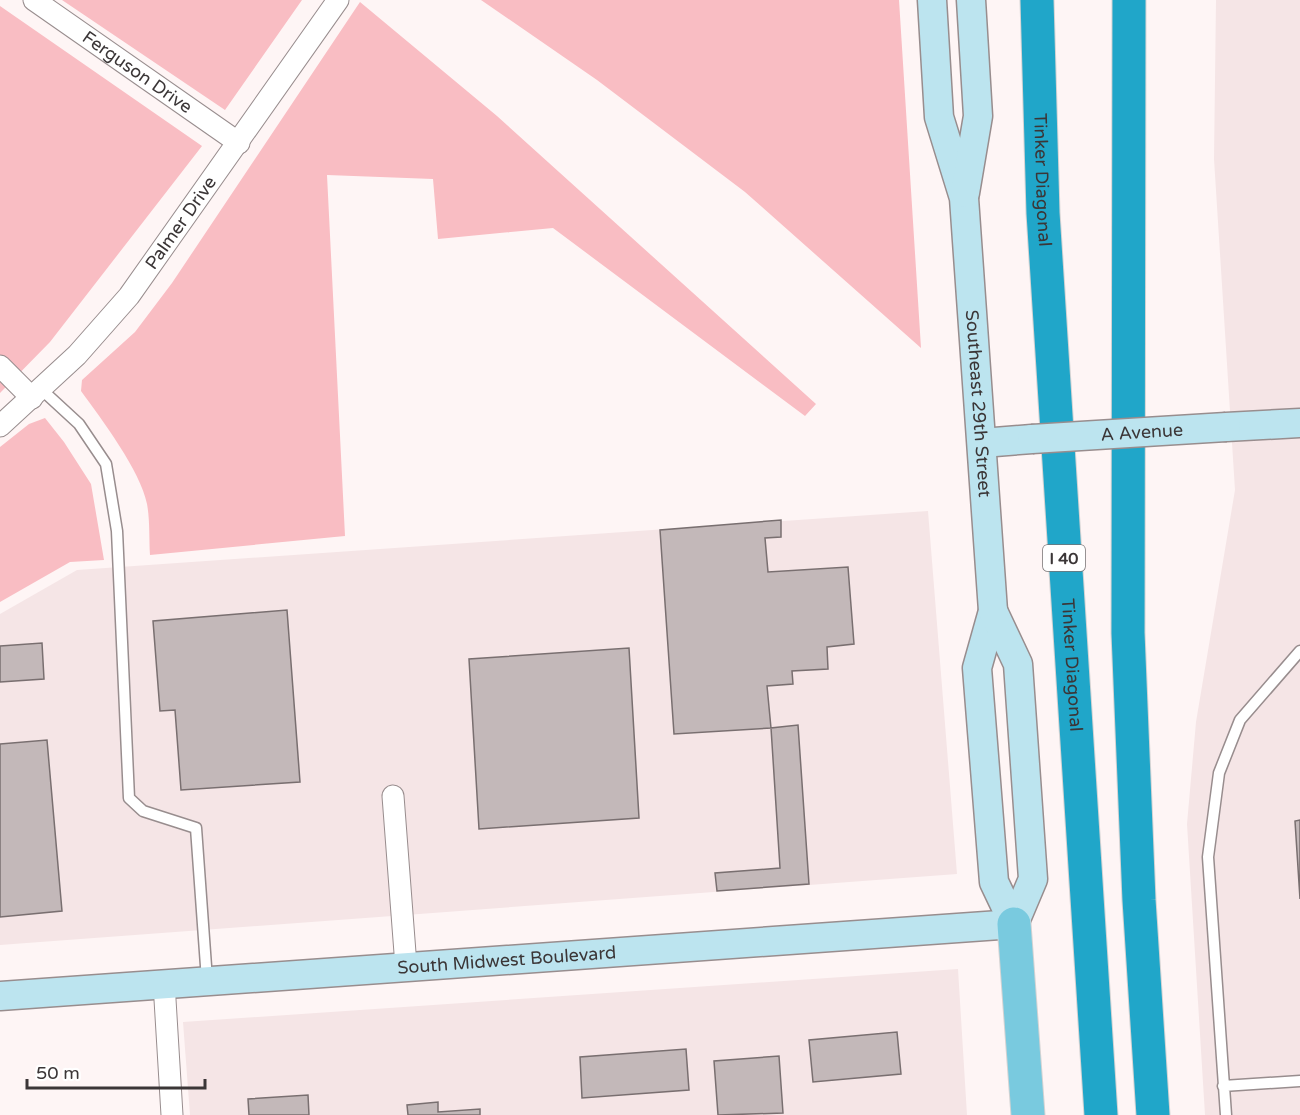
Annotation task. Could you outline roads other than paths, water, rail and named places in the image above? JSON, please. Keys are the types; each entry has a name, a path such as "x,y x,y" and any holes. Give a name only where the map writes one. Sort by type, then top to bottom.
{"highway":[{"name":"Tinker Diagonal","path":"1037,0 1043,213 1101,1115"},
{"path":"1129,0 1128,633 1139,900 1153,1115"}],"main road":[{"name":"Southeast 29th Street","path":"932,0 939,117 964,198 993,611 978,668 994,882 1014,924 1028,1115"},
{"name":"Southeast 29th Street","path":"964,198 978,116 971,0"},
{"name":"A Avenue","path":"982,443 1300,423"},
{"name":"Southeast 29th Street","path":"993,611 1018,664 1033,879 1014,924"},
{"name":"South Midwest Boulevard","path":"0,996 1014,924"}],"street":[{"name":"Ferguson Drive","path":"34,0 239,143"},
{"name":"Palmer Drive","path":"0,426 77,355 129,296 338,0"},
{"path":"0,366 37,393"},
{"path":"393,795 406,966"},
{"path":"164,983 172,1115"}],"lane":[{"path":"37,393 79,424 106,465 117,531 129,798 143,811 196,828 207,980"},
{"path":"1226,1115 1208,856 1219,773 1240,720 1300,651"},
{"path":"1223,1086 1300,1081"}]}
